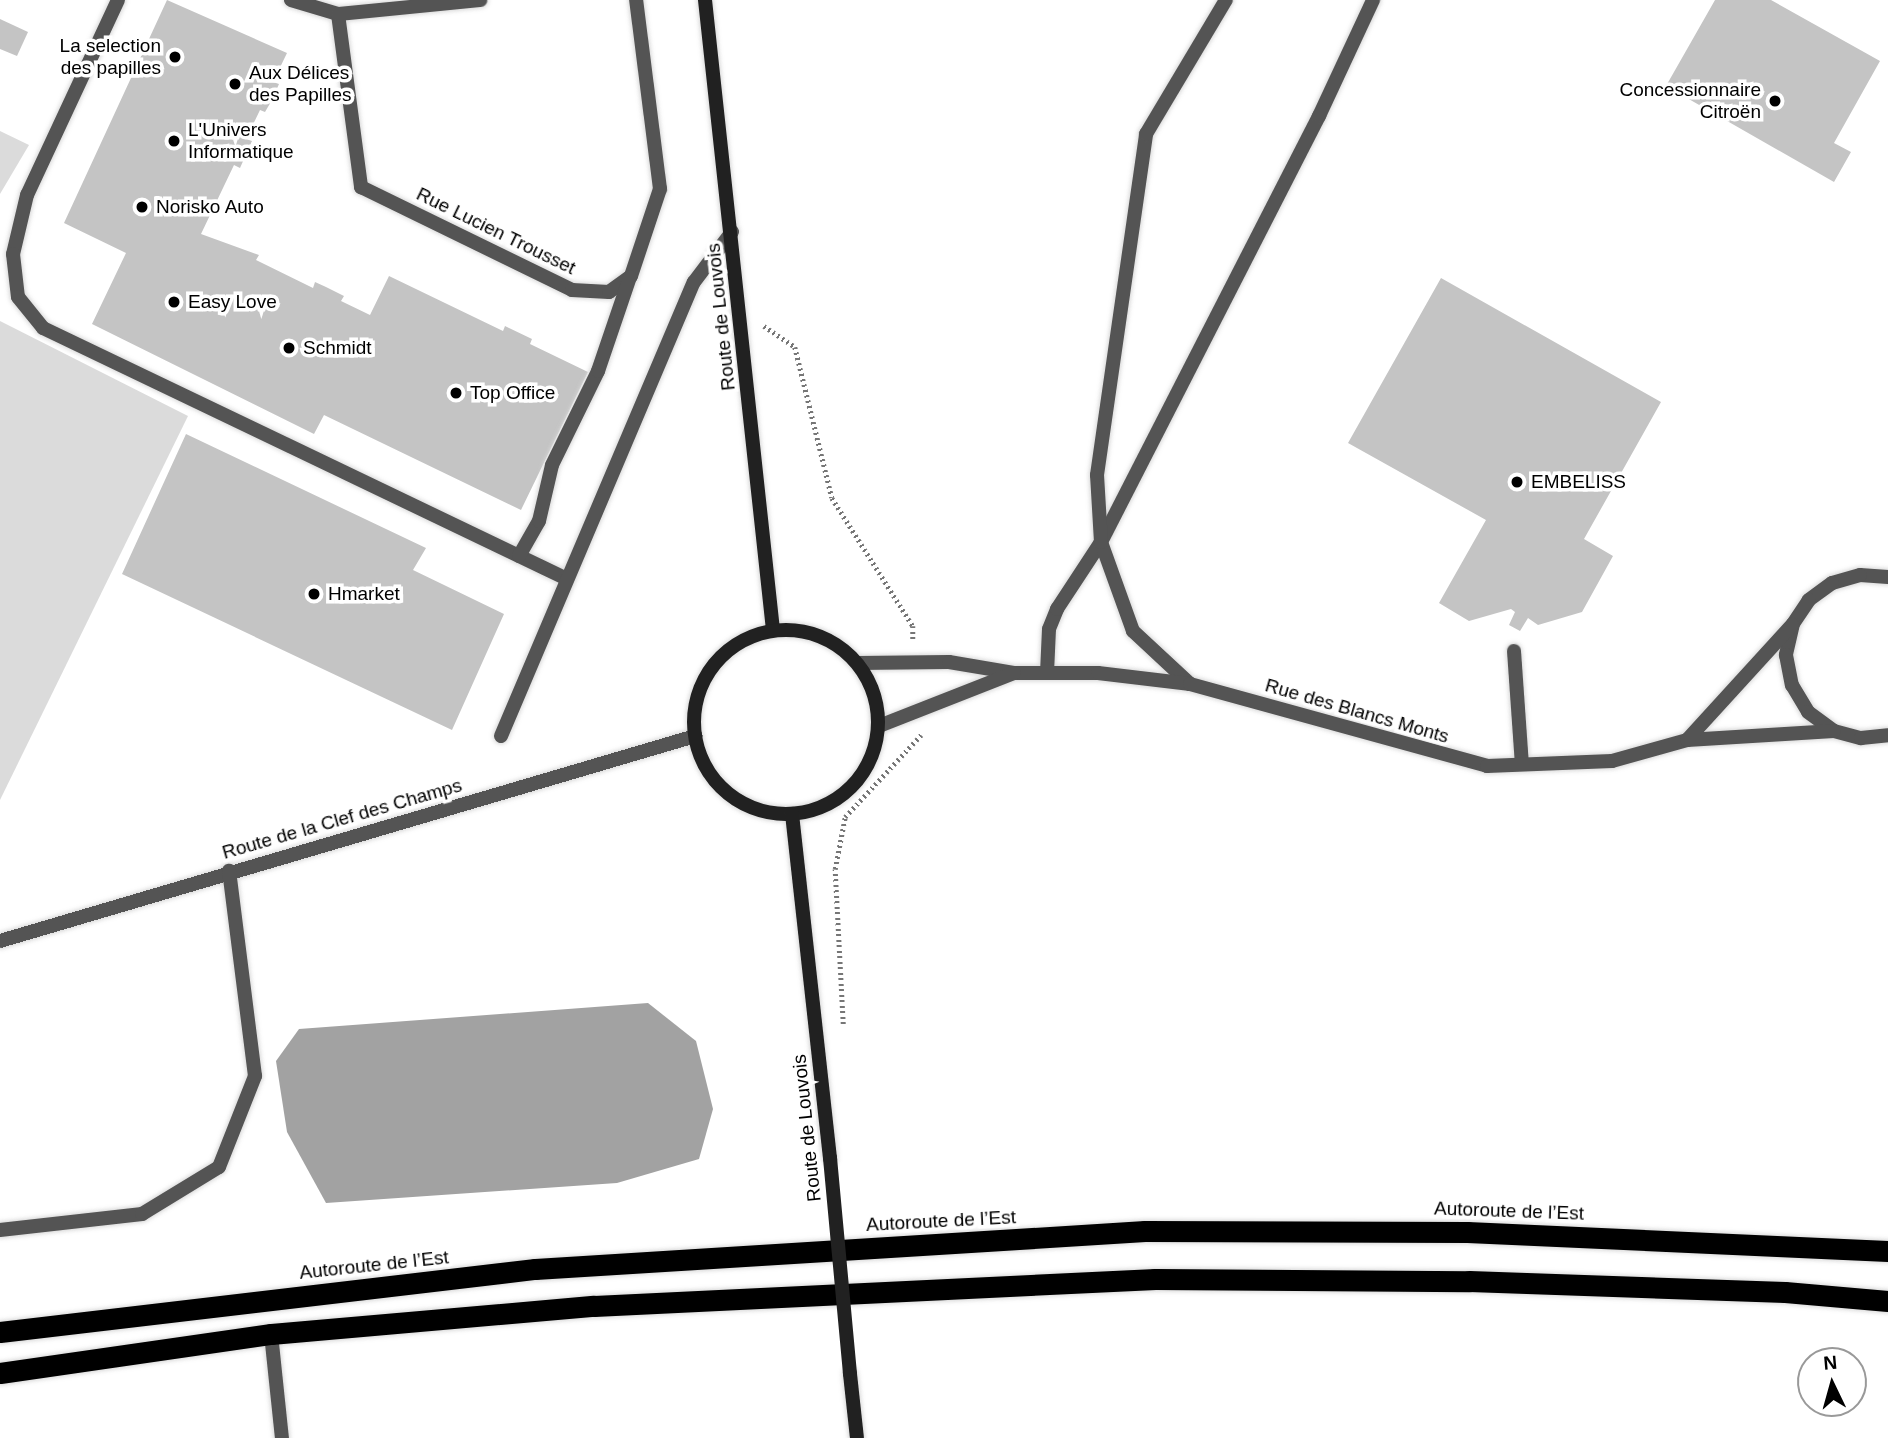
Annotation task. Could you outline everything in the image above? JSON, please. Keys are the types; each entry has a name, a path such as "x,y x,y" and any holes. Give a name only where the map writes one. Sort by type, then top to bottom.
{"highway":[{"name":"Autoroute de l’Est","path":"0,1332 535,1269 1145,1231 1466,1232 1888,1251"},
{"path":"0,1373 271,1334 594,1306 1155,1279 1469,1281 1785,1292 1888,1301"}],"main road":[{"name":"Route de Louvois","path":"705,0 773,630"},
{"path":"773,630 805,632 834,643 858,663 877,703 879,726 876,745 862,776 842,795 819,809 792,814 765,812 740,802 718,785 703,762 695,736 695,708 704,680 722,656 745,639 773,630"},
{"name":"Route de Louvois","path":"792,814 830,1158 857,1438"}],"street":[{"path":"118,0 27,195 13,254 18,297 43,328 567,579"},
{"path":"291,0 338,14 480,0"},
{"path":"519,556 539,521 552,465 598,371 660,189 636,0"},
{"path":"1190,684 1133,631 1101,542 1097,475 1146,134 1226,0"},
{"path":"1047,673 1049,629 1101,542 1313,128 1373,0"},
{"name":"Rue Lucien Trousset","path":"338,14 361,187 572,290 609,292 631,275"},
{"path":"501,736 694,282 732,232"},
{"path":"1687,740 1793,624 1809,600 1832,583 1860,575 1888,576"},
{"path":"1793,624 1786,655 1792,685 1808,712 1834,731 1861,738 1888,735"},
{"path":"1514,652 1522,764"},
{"name":"Rue des Blancs Monts","path":"858,663 949,662 1015,673 1098,673 1190,684 1487,766 1612,761 1687,740 1834,731"},
{"name":"Rue des Blancs Monts","path":"879,726 1015,673"},
{"name":"Route de la Clef des Champs","path":"0,941 229,871 695,736"},
{"path":"0,1230 142,1214 219,1167 255,1076 229,871"},
{"path":"271,1334 282,1438"}],"path":[{"path":"740,310 795,347 831,498 913,626 912,663"},
{"path":"844,1035 835,869 845,817 920,739 920,711"}],"shaded area":[{"path":"0,131 29,145 0,194"},
{"path":"0,321 188,416 0,800"},
{"path":"648,1003 696,1041 713,1109 699,1159 617,1183 326,1203 287,1132 276,1061 299,1029"}],"building":[{"path":"167,0 287,53 273,82 279,84 272,100 265,112 260,110 246,139 252,141 240,168 234,165 201,234 259,255 256,260 313,288 315,282 326,287 344,296 341,301 370,315 389,276 503,331 505,326 532,339 530,344 588,372 521,510 324,415 314,434 92,324 126,253 64,223"},
{"name":"Concessionnaire Citroën","path":"1715,0 1771,0 1880,61 1834,143 1851,152 1834,182 1666,86"},
{"path":"0,19 28,32 17,56 0,49"},
{"name":"EMBELISS","path":"1441,278 1661,402 1584,539 1613,556 1582,612 1538,625 1528,618 1520,631 1509,625 1515,612 1511,609 1469,621 1439,603 1486,520 1348,443"},
{"name":"Hmarket","path":"186,434 426,548 413,570 504,614 452,730 122,574"}],"place":[{"name":"La selection des papilles","path":"175,57"},
{"name":"Aux Délices des Papilles","path":"235,84"},
{"name":"Concessionnaire Citroën","path":"1775,101"},
{"name":"L'Univers Informatique","path":"174,141"},
{"name":"Norisko Auto","path":"142,207"},
{"name":"Easy Love","path":"174,302"},
{"name":"Schmidt","path":"289,348"},
{"name":"Top Office","path":"456,393"},
{"name":"EMBELISS","path":"1517,482"},
{"name":"Hmarket","path":"314,594"}]}
